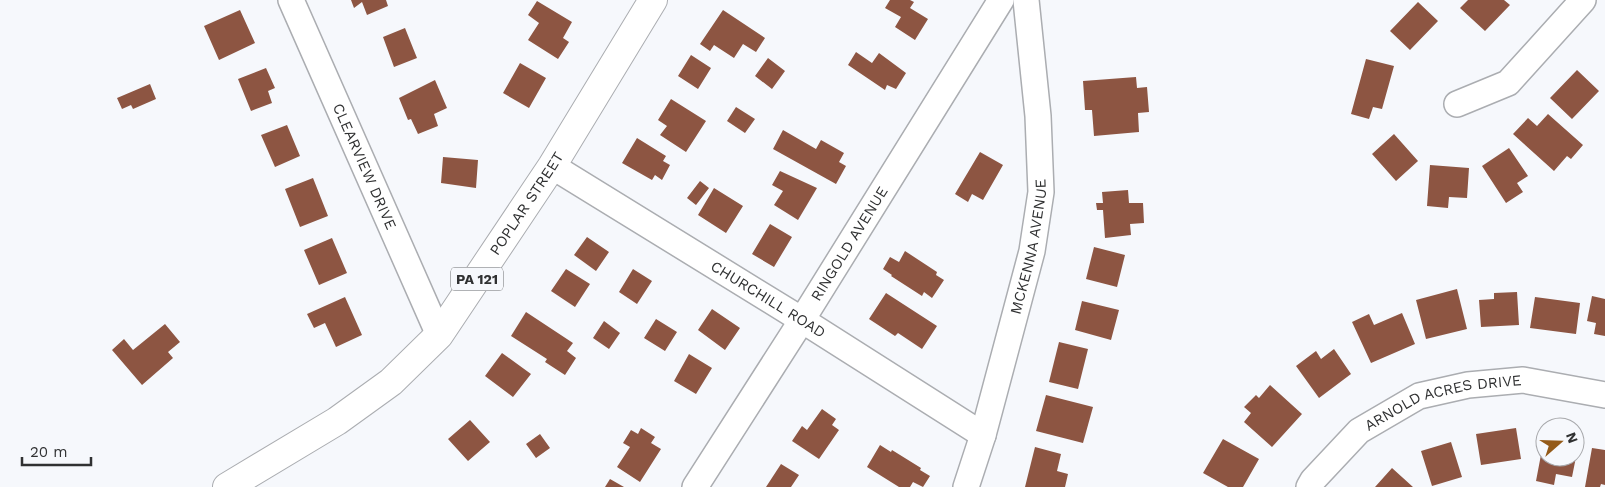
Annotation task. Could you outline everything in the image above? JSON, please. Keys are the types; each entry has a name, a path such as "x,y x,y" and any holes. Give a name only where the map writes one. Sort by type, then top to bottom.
{"main road":[{"name":"POPLAR STREET","path":"227,487 337,420 391,382 439,335 552,166 653,0"}],"street":[{"name":"CLEARVIEW DRIVE","path":"291,0 439,335"},
{"name":"RINGOLD AVENUE","path":"695,487 802,320 1001,0"},
{"name":"MCKENNA AVENUE","path":"966,487 983,435 1032,251 1040,192 1038,116 1026,0"},
{"path":"1457,104 1508,83 1583,0"},
{"name":"CHURCHILL ROAD","path":"552,166 802,320 983,435"},
{"name":"ARNOLD ACRES DRIVE","path":"1309,487 1313,480 1359,431 1420,396 1468,385 1523,380 1605,395"}],"building":[{"path":"351,0 386,0 388,6 367,15 362,2 354,8"},
{"path":"890,0 910,0 914,2 910,8 928,19 915,40 895,27 901,17 885,8"},
{"path":"1468,0 1504,0 1510,5 1485,31 1460,8"},
{"path":"537,1 572,22 563,38 569,42 558,59 528,40 539,23 528,15"},
{"path":"1418,2 1438,21 1410,50 1390,31"},
{"path":"240,10 255,43 219,60 204,26"},
{"path":"723,10 765,38 756,52 743,44 734,58 714,45 710,51 700,44"},
{"path":"405,28 417,58 394,67 383,37"},
{"path":"856,52 872,63 879,53 906,73 896,89 887,85 885,90 848,65"},
{"path":"691,55 711,68 698,89 678,76"},
{"path":"768,58 785,71 772,89 755,76"},
{"path":"1366,59 1394,66 1382,109 1373,107 1369,119 1351,114"},
{"path":"520,63 546,78 529,108 503,93"},
{"path":"266,68 275,88 268,91 272,103 251,111 238,79"},
{"path":"1577,70 1599,91 1572,119 1550,98"},
{"path":"1136,77 1137,88 1147,87 1149,112 1138,113 1139,132 1094,136 1092,110 1085,110 1083,81"},
{"path":"435,80 447,108 434,114 438,126 418,134 411,119 408,120 399,98"},
{"path":"150,84 156,99 133,109 131,105 122,109 117,98"},
{"path":"671,99 706,121 686,152 660,135 667,126 658,120"},
{"path":"736,107 755,119 745,133 727,121"},
{"path":"1548,114 1583,145 1571,159 1567,156 1554,171 1513,134 1528,118 1537,126"},
{"path":"287,125 300,156 275,167 261,135"},
{"path":"783,130 816,149 821,140 844,153 839,162 846,166 836,184 773,149"},
{"path":"1394,134 1418,161 1396,181 1372,154"},
{"path":"637,138 666,156 663,161 670,165 662,180 655,175 652,180 622,163"},
{"path":"1509,148 1528,176 1517,183 1523,192 1506,203 1482,166"},
{"path":"980,152 1003,165 983,200 972,194 968,202 955,194"},
{"path":"443,157 478,160 476,188 441,183"},
{"path":"1430,165 1469,168 1467,198 1449,197 1448,208 1427,206"},
{"path":"780,171 817,188 798,220 774,205 783,191 772,185"},
{"path":"313,178 328,216 300,227 285,189"},
{"path":"700,181 709,188 696,205 687,198"},
{"path":"714,188 743,206 726,233 698,215"},
{"path":"1128,190 1129,203 1143,203 1144,223 1130,224 1131,235 1105,238 1103,210 1097,210 1096,203 1103,203 1102,192"},
{"path":"770,224 792,237 774,267 752,254"},
{"path":"587,237 609,252 596,271 574,255"},
{"path":"332,238 347,273 319,285 304,250"},
{"path":"1094,247 1125,255 1117,287 1086,279"},
{"path":"905,251 937,272 936,275 944,280 932,298 924,292 922,296 883,269 890,257 899,262"},
{"path":"566,269 590,284 575,307 551,291"},
{"path":"633,269 652,281 637,304 619,292"},
{"path":"1457,289 1467,329 1426,339 1416,300"},
{"path":"1517,292 1519,325 1481,327 1479,300 1494,299 1494,293"},
{"path":"886,293 937,326 922,349 898,333 895,336 869,319"},
{"path":"1592,296 1605,299 1605,336 1594,334 1596,323 1587,321"},
{"path":"345,297 362,335 336,347 325,323 314,328 307,314"},
{"path":"1535,297 1580,303 1576,334 1530,328"},
{"path":"1082,301 1119,310 1111,340 1075,330"},
{"path":"712,309 740,328 725,350 698,330"},
{"path":"526,312 573,343 567,351 576,358 565,375 545,362 547,359 511,336"},
{"path":"1402,313 1415,344 1371,363 1352,322 1369,314 1374,325"},
{"path":"656,319 677,332 665,351 644,338"},
{"path":"604,321 620,333 609,349 593,338"},
{"path":"165,324 180,342 168,352 173,358 142,385 112,350 124,339 133,350"},
{"path":"1059,342 1088,349 1078,389 1049,382"},
{"path":"1334,349 1351,374 1319,398 1296,366 1316,351 1321,359"},
{"path":"502,353 531,374 513,397 485,376"},
{"path":"689,354 712,368 696,394 674,381"},
{"path":"1270,385 1302,414 1272,447 1244,422 1251,413 1244,407 1256,395 1259,398"},
{"path":"1046,395 1093,407 1083,443 1036,431"},
{"path":"822,409 836,419 832,425 839,430 819,459 792,441 802,426 807,430"},
{"path":"470,420 490,442 468,461 448,439"},
{"path":"641,428 655,437 651,443 661,449 640,482 617,467 630,447 623,443 631,430 638,434"},
{"path":"1516,428 1521,459 1481,465 1476,434"},
{"path":"540,434 550,448 536,458 526,444"},
{"path":"1223,439 1259,459 1243,487 1228,487 1203,473"},
{"path":"1451,442 1462,477 1432,486 1421,451"},
{"path":"880,445 891,452 892,450 921,468 920,470 930,476 923,487 913,482 910,487 899,487 867,467"},
{"path":"1035,447 1061,454 1057,471 1068,474 1065,487 1025,487"},
{"path":"1592,448 1605,450 1605,485 1601,484 1600,487 1585,487"},
{"path":"781,464 799,475 791,487 766,487"},
{"path":"1539,467 1574,467 1572,477 1556,474 1554,485 1536,481"},
{"path":"1392,468 1413,487 1375,487"},
{"path":"610,479 624,487 605,487"}]}
